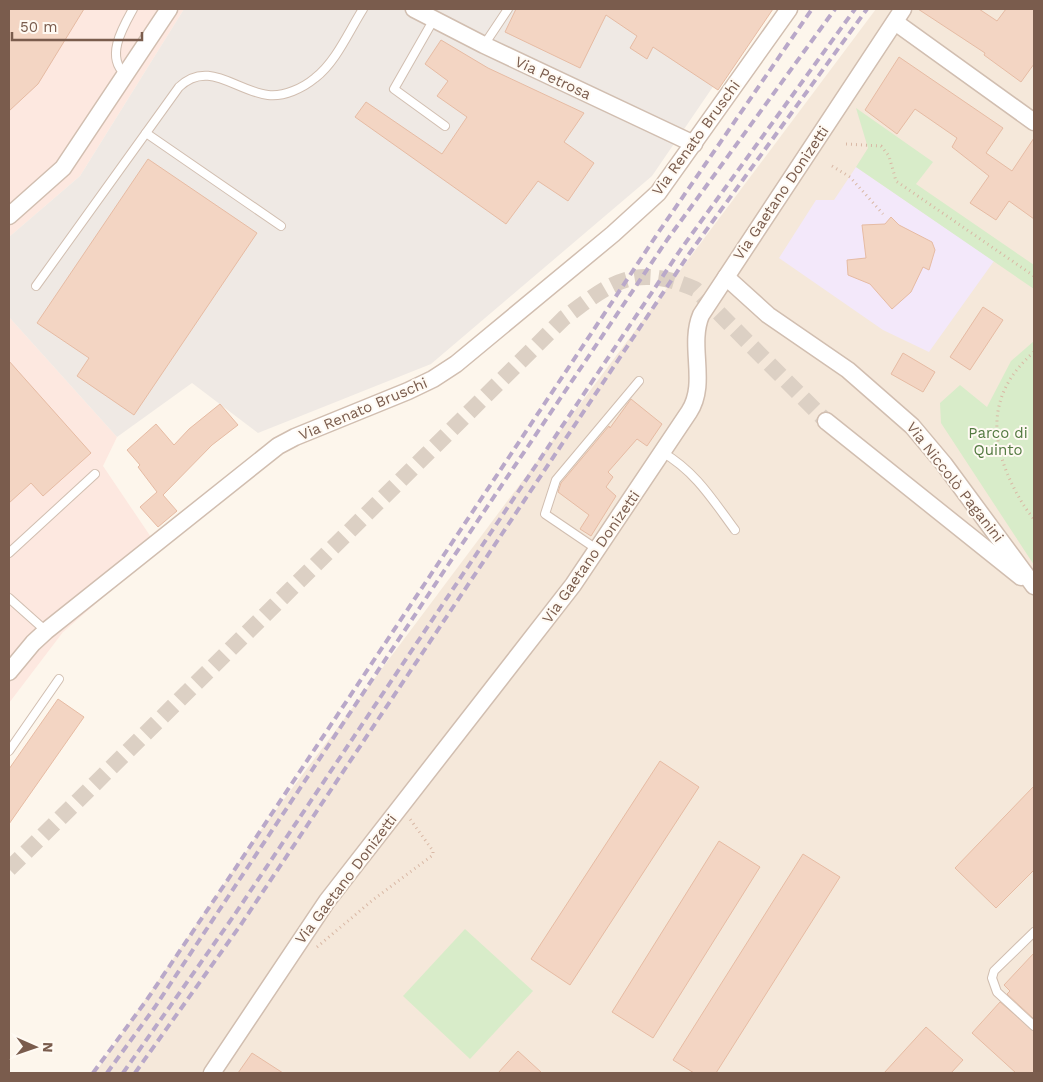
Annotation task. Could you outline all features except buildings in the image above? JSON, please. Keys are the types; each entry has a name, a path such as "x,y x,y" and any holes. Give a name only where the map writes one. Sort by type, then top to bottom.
{"street":[{"path":"9,216 63,168 169,9"},
{"name":"Via Petrosa","path":"414,9 484,45 694,144"},
{"name":"Via Renato Bruschi","path":"9,672 32,642 278,446 331,421 434,379 456,364 613,234 658,193 789,9"},
{"path":"899,16 1031,113"},
{"name":"Via Gaetano Donizetti","path":"212,1073 327,901 529,644 598,550 662,452 695,401 698,322 726,276 899,16"},
{"name":"Via Niccolò Paganini","path":"726,276 768,315 842,366 876,393 912,426 948,470 1034,587"},
{"path":"826,421 1034,587"}],"lane":[{"path":"125,74 118,64 118,42 133,9"},
{"path":"36,286 179,87 187,79 197,76 218,78 267,95 281,94 303,87 328,65 363,9"},
{"path":"484,45 508,9"},
{"path":"434,19 394,88 445,126"},
{"path":"146,133 281,226"},
{"path":"598,550 545,514 556,480 638,381"},
{"path":"662,452 682,464 704,488 735,530"},
{"path":"9,552 95,474"},
{"path":"9,598 46,631"},
{"path":"9,751 59,679"},
{"path":"1034,932 994,971 992,978 997,992 1034,1026"}],"path":[{"path":"846,144 881,146 888,156 896,181 1034,276"},
{"path":"832,166 850,177 883,214"},
{"path":"1034,352 1019,365 1007,383 996,416 996,438 1014,489 1034,519"},
{"path":"312,955 317,947 374,899 433,855 433,851 401,806"}],"shaded area":[{"path":"9,9 184,9 80,176 9,237"},
{"path":"184,9 766,9 652,176 431,364 258,433 192,383 117,437 9,317 9,237 80,176"},
{"path":"876,9 1034,9 1034,1073 95,1073 261,830"},
{"path":"856,167 994,261 929,352 883,330 779,258 816,200 834,200"},
{"path":"9,317 117,437 103,466 159,549 63,632 9,703"}],"green space":[{"path":"856,108 933,162 916,184 1034,265 1034,289 856,167 868,148"},
{"name":"Parco di Quinto","path":"1034,341 1034,565 941,423 940,403 960,385 987,407 1011,361"},
{"path":"465,929 533,991 470,1059 403,996"}],"tunnel":[{"path":"9,869 564,318 610,286 639,277 674,281 695,289 826,421"}],"railway":[{"path":"93,1073 146,1001 658,233 812,9"},
{"path":"107,1073 155,1007 452,559 667,240 835,9"},
{"path":"123,1073 233,917 681,249 855,9"},
{"path":"135,1073 242,923 689,254 867,9"}]}
